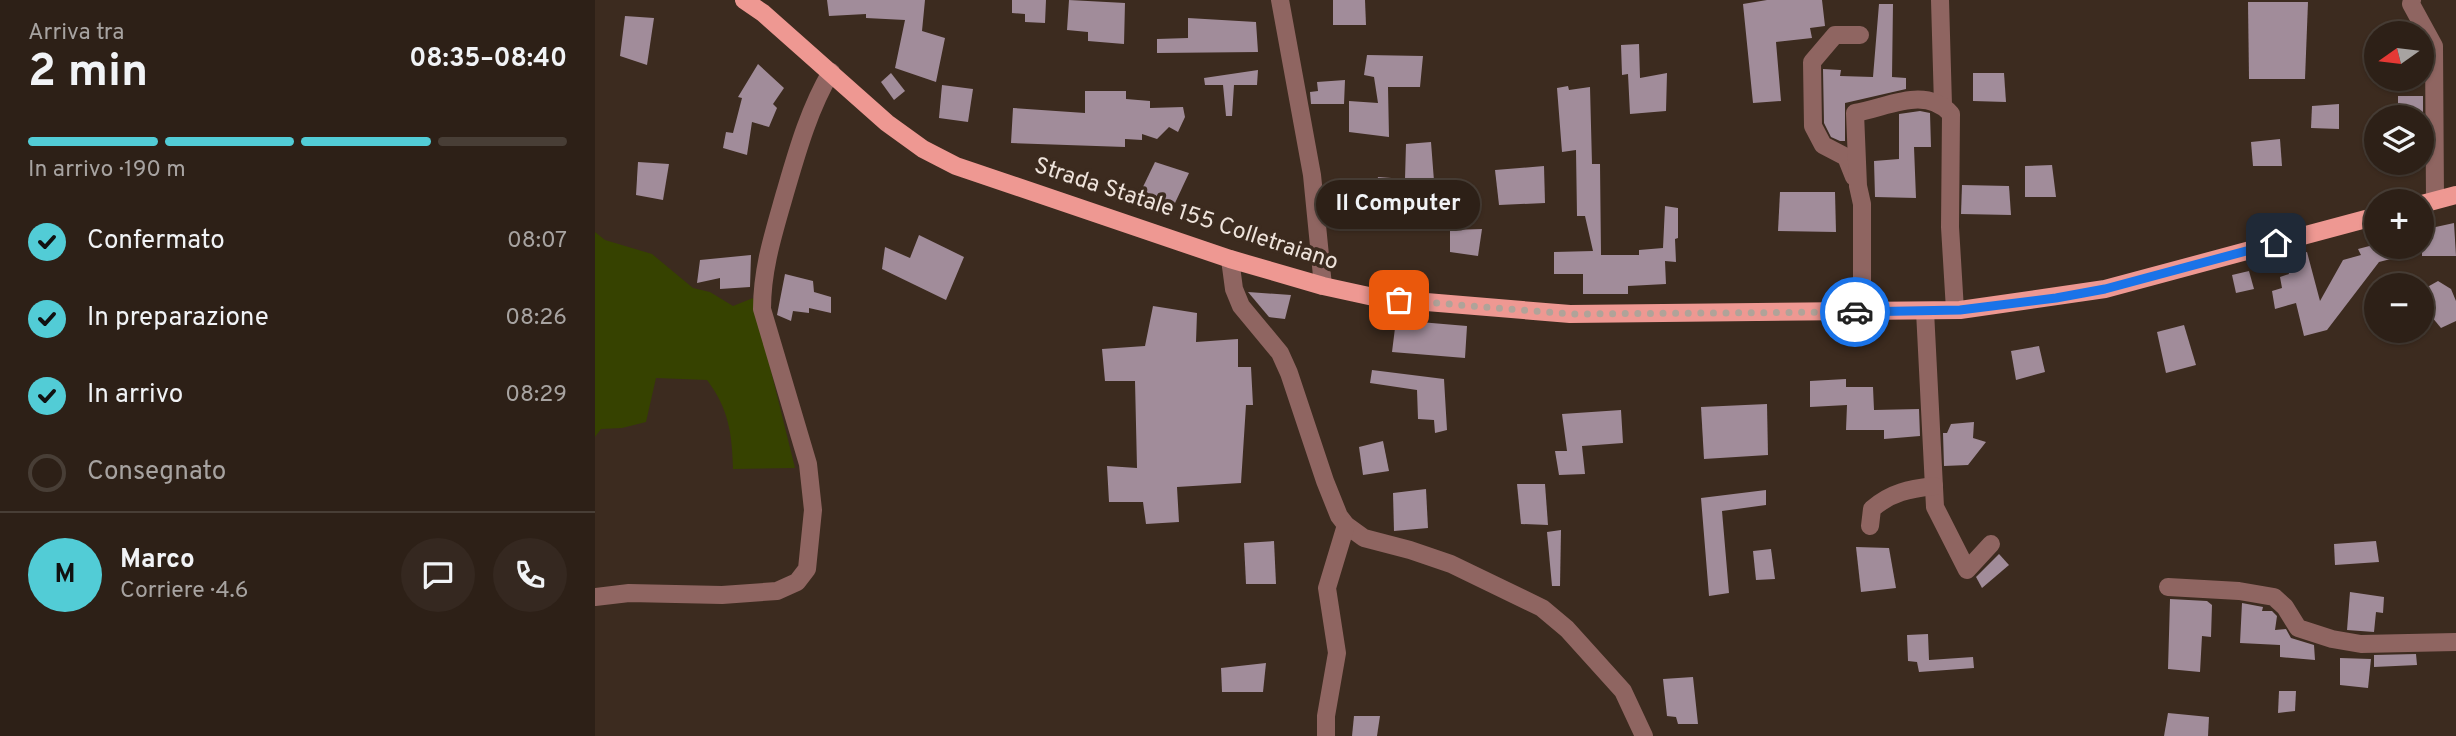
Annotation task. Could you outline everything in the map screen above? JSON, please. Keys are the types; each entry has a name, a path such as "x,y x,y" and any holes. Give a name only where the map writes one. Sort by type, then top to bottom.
{"main road":[{"name":"Strada Statale 155 Colletraiano","path":"744,0 763,13 887,123 923,149 956,166 1230,259 1323,286 1378,298 1570,314 1955,310 2105,289 2364,219"},
{"path":"2434,201 2456,195"}],"street":[{"path":"1280,0 1312,175 1323,286"},
{"path":"1940,0 1943,105"},
{"path":"2412,0 2411,4 2434,46 2429,189"},
{"path":"1859,186 1846,157 1823,145 1813,126 1812,62 1835,35 1860,35"},
{"path":"595,597 629,593 722,595 776,591 797,582 807,569 813,510 808,464 762,309 762,284 766,260 797,152 819,92 831,72"},
{"path":"1862,312 1862,204 1855,113 1878,109 1893,102 1926,99 1943,105 1951,114 1950,227 1955,310"},
{"path":"1230,259 1234,289 1241,306 1280,353 1334,505 1346,525 1364,538 1451,564 1542,608 1567,629 1623,691 1644,736"},
{"path":"1925,311 1935,507 1967,570 1991,544"},
{"path":"1870,526 1872,509 1888,496 1909,489 1934,486"},
{"path":"1327,736 1326,716 1337,653 1327,588 1346,525"},
{"path":"2168,587 2239,591 2274,597 2285,607 2298,628 2332,639 2361,644 2456,642"}],"green space":[{"path":"595,232 605,240 652,254 693,288 710,292 733,306 753,298 795,468 733,469 728,422 720,401 707,380 656,378 646,422 622,428 601,429 595,437"}],"building":[{"path":"827,0 925,0 922,31 945,38 936,82 895,68 905,20 866,18 866,14 829,16"},
{"path":"1012,0 1046,0 1045,23 1025,22 1025,14 1012,13"},
{"path":"1069,0 1125,3 1124,44 1088,41 1088,32 1067,30"},
{"path":"1333,0 1365,0 1366,25 1333,25"},
{"path":"1767,0 1822,0 1825,26 1810,28 1812,38 1776,42 1781,101 1753,103 1743,4"},
{"path":"2248,2 2308,2 2305,79 2249,79"},
{"path":"1879,4 1893,4 1892,77 1906,78 1906,89 1845,103 1845,141 1840,141 1831,137 1824,123 1823,69 1841,70 1840,76 1873,77"},
{"path":"625,16 654,18 647,65 620,56"},
{"path":"1188,18 1256,22 1258,52 1157,53 1157,39 1188,38"},
{"path":"1639,44 1640,78 1667,73 1666,111 1630,114 1628,74 1622,75 1621,45"},
{"path":"1367,55 1423,56 1420,87 1388,87 1389,137 1349,132 1349,101 1378,103 1374,77 1364,75"},
{"path":"758,64 784,88 773,104 777,108 769,127 752,122 747,155 723,148 726,132 733,133 742,98 738,97"},
{"path":"1258,70 1257,85 1234,85 1232,116 1226,116 1223,85 1205,85 1204,78"},
{"path":"891,73 905,91 894,100 881,82"},
{"path":"1973,73 2004,73 2006,102 1973,101"},
{"path":"1345,80 1344,104 1311,104 1310,92 1318,91 1317,82"},
{"path":"942,85 973,89 968,122 939,118"},
{"path":"1568,86 1569,90 1590,87 1592,164 1600,164 1601,255 1639,255 1639,250 1663,248 1665,206 1678,208 1676,262 1665,261 1666,284 1628,286 1628,294 1583,294 1583,274 1554,274 1554,252 1593,251 1585,216 1577,216 1576,150 1562,152 1557,88"},
{"path":"1085,91 1126,91 1126,99 1150,101 1150,108 1183,107 1185,117 1178,132 1169,127 1157,139 1142,134 1142,140 1125,139 1125,147 1011,143 1013,108 1085,113"},
{"path":"2398,96 2423,96 2423,105 2398,105"},
{"path":"2339,104 2339,129 2311,128 2312,106"},
{"path":"1920,111 1930,113 1931,147 1914,147 1916,198 1875,197 1874,161 1899,159 1899,114"},
{"path":"2280,139 2282,166 2253,166 2251,142"},
{"path":"1431,142 1434,181 1452,182 1449,202 1415,197 1413,225 1365,220 1368,191 1375,192 1378,177 1405,179 1406,144"},
{"path":"638,162 669,164 663,200 636,195"},
{"path":"1155,162 1189,173 1175,203 1141,191"},
{"path":"2052,165 2056,197 2025,197 2025,166"},
{"path":"1544,166 1545,203 1499,205 1495,170"},
{"path":"1962,185 2009,186 2011,215 1961,214"},
{"path":"1780,192 1835,192 1836,232 1778,231"},
{"path":"2454,223 2456,256 2434,256 2434,227"},
{"path":"1482,229 1478,256 1450,252 1450,230"},
{"path":"919,235 964,257 946,300 882,269 885,247 910,258"},
{"path":"2364,247 2364,259 2391,259 2379,262 2371,273 2364,273 2364,282 2327,330 2304,336 2296,303 2275,309 2272,291 2282,288 2280,277 2289,274 2285,258 2307,252 2320,301 2343,260 2361,255 2358,249"},
{"path":"751,255 750,287 720,289 720,278 697,283 700,260"},
{"path":"2249,271 2254,289 2236,293 2232,275"},
{"path":"785,274 813,281 814,292 831,297 831,313 809,308 809,313 793,311 791,321 777,315"},
{"path":"2438,281 2451,289 2456,301 2456,321 2441,328 2434,320 2434,283"},
{"path":"1248,292 1291,295 1285,319 1269,317"},
{"path":"1153,306 1197,313 1196,342 1238,339 1238,367 1251,367 1253,405 1246,405 1241,483 1177,487 1179,522 1146,524 1143,502 1109,502 1107,466 1137,468 1135,381 1105,381 1102,349 1145,346"},
{"path":"1396,320 1467,326 1465,358 1392,352"},
{"path":"2184,325 2196,365 2166,373 2157,332"},
{"path":"2039,346 2045,372 2016,380 2011,351"},
{"path":"1372,370 1444,379 1447,430 1435,433 1434,420 1418,419 1417,390 1370,383"},
{"path":"1846,379 1846,387 1873,387 1874,410 1919,409 1920,436 1884,439 1884,430 1846,430 1847,405 1810,407 1810,381"},
{"path":"1767,404 1768,455 1704,459 1701,407"},
{"path":"1621,410 1623,443 1582,446 1585,474 1559,475 1555,451 1567,451 1562,414"},
{"path":"1974,422 1973,438 1986,442 1968,465 1944,466 1943,433 1947,433 1951,424"},
{"path":"1383,441 1389,471 1363,475 1359,447"},
{"path":"1517,484 1545,484 1548,525 1521,524"},
{"path":"1426,489 1428,528 1394,531 1393,493"},
{"path":"1766,490 1766,505 1722,511 1729,593 1709,596 1701,498"},
{"path":"1561,530 1560,586 1552,586 1547,532"},
{"path":"1274,541 1276,584 1246,584 1244,543"},
{"path":"2376,541 2379,562 2335,565 2334,544"},
{"path":"1856,547 1889,548 1896,588 1861,592"},
{"path":"1771,549 1775,579 1756,580 1753,551"},
{"path":"1999,554 2009,565 1982,588 1976,577"},
{"path":"2350,592 2384,597 2383,613 2376,612 2374,632 2347,630"},
{"path":"2170,599 2207,601 2212,605 2211,637 2202,636 2200,672 2168,669"},
{"path":"2242,603 2263,607 2262,611 2272,611 2277,616 2275,630 2286,629 2291,638 2314,645 2315,660 2280,657 2280,645 2240,643"},
{"path":"1928,634 1929,660 1973,657 1974,668 1919,672 1917,662 1908,661 1907,635"},
{"path":"2416,654 2417,665 2374,667 2374,655"},
{"path":"2340,658 2371,659 2368,688 2340,685"},
{"path":"1266,663 1263,692 1222,692 1221,668"},
{"path":"1693,677 1698,724 1678,724 1676,717 1667,716 1663,679"},
{"path":"2279,691 2296,691 2295,711 2278,713"},
{"path":"2168,713 2209,717 2208,736 2164,736"},
{"path":"1354,716 1380,716 1377,736 1352,736"}],"way so far":[{"path":"1399,300 1570,314 1855,312"}],"place":[{"name":"Il Computer","path":"1399,300"}],"route":[{"path":"1855,312 1960,310 2056,298 2105,289 2276,243"}]}
